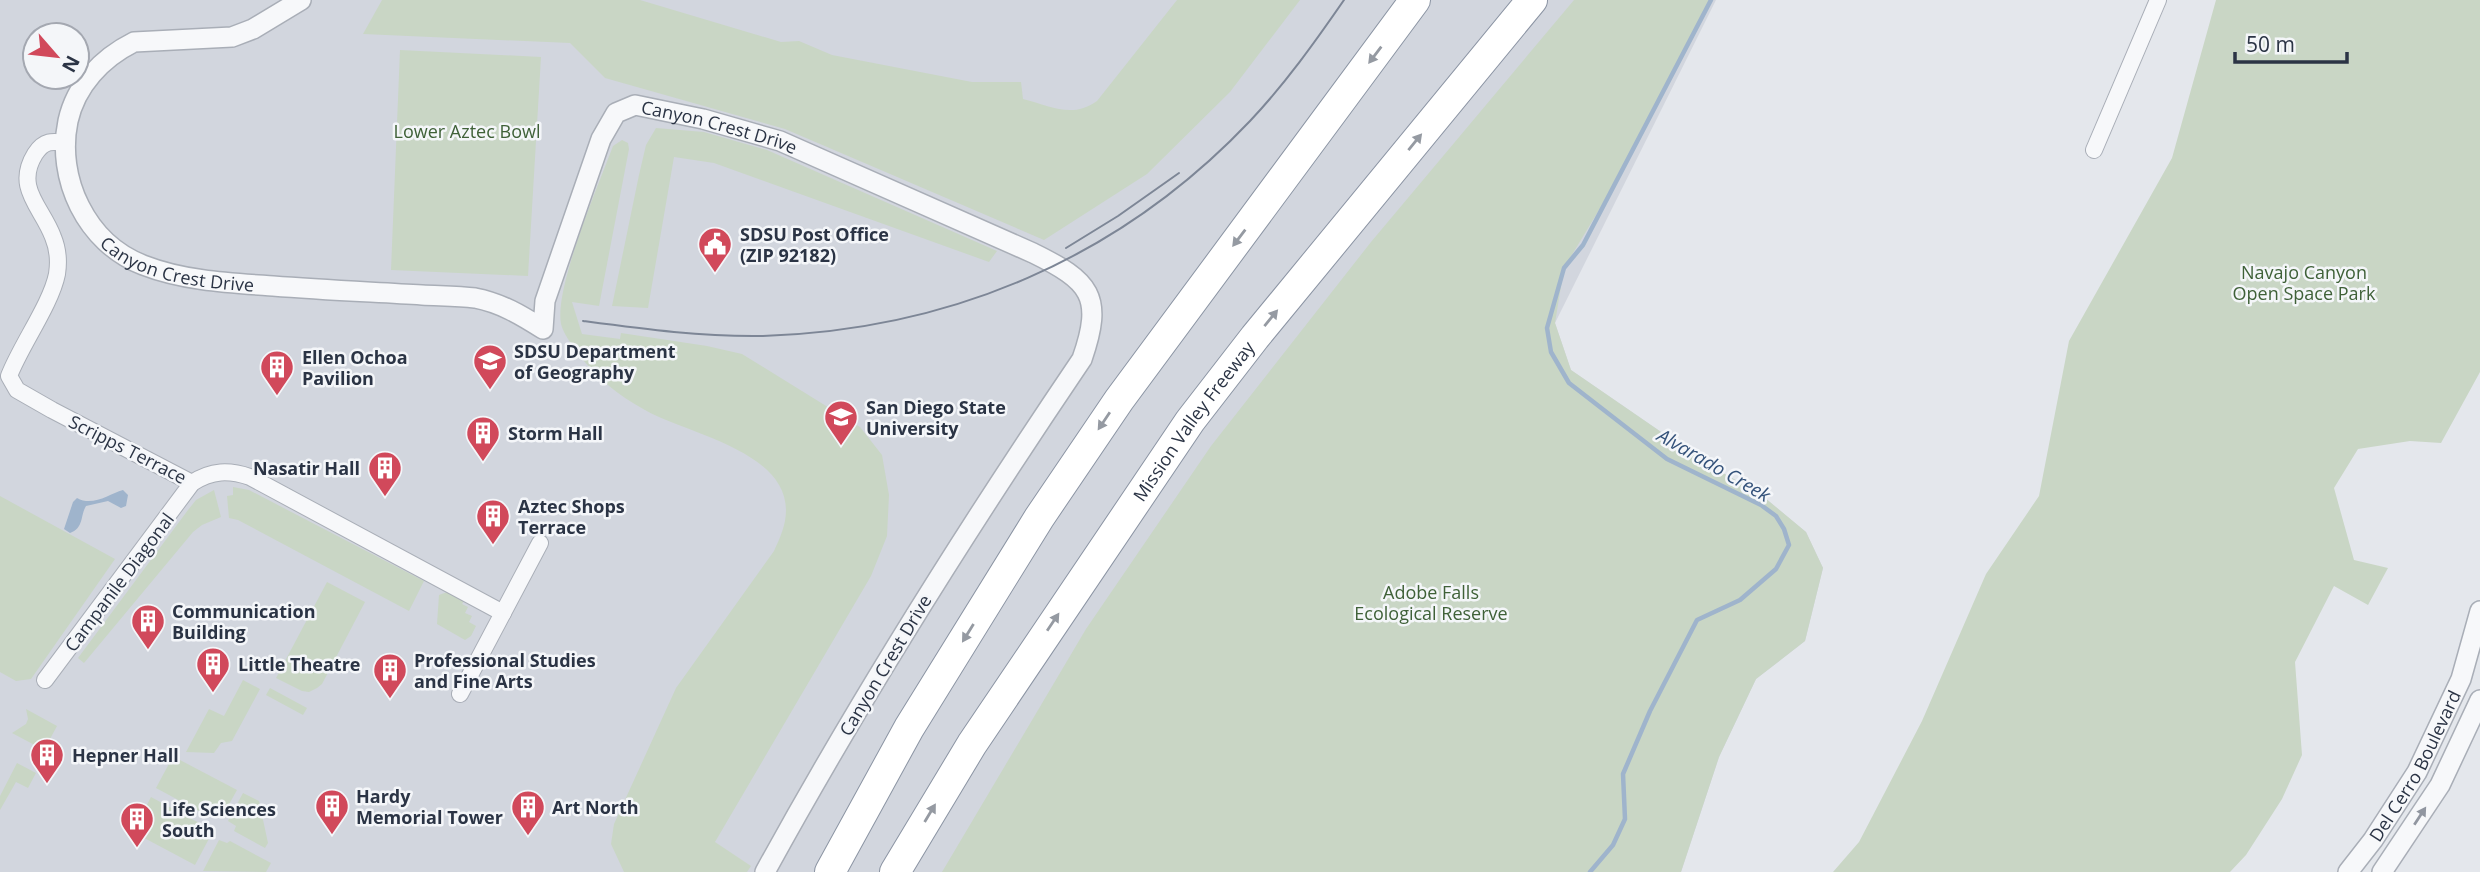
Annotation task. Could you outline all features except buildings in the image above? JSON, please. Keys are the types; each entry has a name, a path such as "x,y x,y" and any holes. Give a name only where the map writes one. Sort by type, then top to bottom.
{"highway":[{"path":"830,872 909,728 1039,518 1119,400 1415,0"},
{"name":"Mission Valley Freeway","path":"895,872 972,744 1190,421 1255,337 1532,0"}],"street":[{"name":"Canyon Crest Drive","path":"301,0 253,29 232,37 134,42 120,49 94,71 82,88 69,120 67,172 81,209 94,228 115,248 140,264 229,283 476,299 516,311 543,329 545,301 601,139 616,113 635,105 703,119 780,141 1034,253 1064,268 1079,280 1088,294 1093,311 1091,333 1082,359 918,609 765,872"},
{"path":"2094,150 2158,0"},
{"name":"Scripps Terrace","path":"67,143 50,141 43,144 30,162 27,174 30,194 53,236 58,258 56,277 5,382 52,410 192,483 204,475 217,472 239,473 250,477 503,613"},
{"name":"Campanile Diagonal","path":"45,680 192,483"},
{"path":"460,694 540,543"},
{"name":"Del Cerro Boulevard","path":"2348,872 2373,840 2417,772 2461,679 2480,611"},
{"name":"Del Cerro Boulevard","path":"2382,872 2440,785 2480,700"}],"shaded area":[{"name":"San Diego State University","path":"0,0 1716,0 1555,323 1571,370 1712,467 1759,493 1806,532 1823,568 1805,641 1756,679 1719,757 1681,872 0,872"}],"green space":[{"path":"382,0 640,0 781,42 799,41 832,55 972,82 1021,82 1023,99 1070,110 1097,101 1177,0 1300,0 1230,92 1147,174 1044,240 785,129 605,78 570,43 363,34"},
{"name":"Adobe Falls Ecological Reserve","path":"1574,0 1710,0 1614,185 1564,268 1555,323 1571,370 1712,467 1759,493 1806,532 1823,568 1805,641 1756,679 1719,757 1681,872 942,872 1086,629 1211,446 1371,242"},
{"name":"Navajo Canyon Open Space Park","path":"2216,0 2480,0 2480,372 2441,443 2410,441 2358,449 2334,488 2354,560 2388,568 2368,605 2334,586 2295,662 2302,755 2282,799 2246,855 2230,872 1833,872 1859,842 1922,721 1986,574 2039,496 2069,341 2172,158"},
{"name":"Lower Aztec Bowl","path":"400,50 541,57 528,276 391,270"},
{"path":"656,128 704,132 767,150 997,251 989,262 714,163 674,157 648,308 612,306 646,145"},
{"path":"622,140 628,143 629,149 599,306 572,302 582,334 620,339 621,333 742,354 860,427 882,455 889,495 887,536 871,576 715,842 751,866 747,872 624,872 611,844 614,824 676,688 774,551 784,526 786,510 781,489 769,472 752,458 708,436 663,419 626,398 591,370 564,332 561,308 571,262 613,146"},
{"path":"233,487 249,490 424,581 409,611 238,520 229,518 227,496 233,495"},
{"path":"214,490 221,517 193,532 84,663 78,658 188,510 196,500"},
{"path":"0,496 115,559 31,679 16,681 0,672"},
{"path":"327,582 365,602 322,684 309,692 302,691 276,678"},
{"path":"447,592 464,601 462,604 468,607 465,613 472,616 469,622 476,626 471,636 465,640 437,624 439,595"},
{"path":"243,680 260,689 232,741 221,743 214,753 186,752 209,709 224,716"},
{"path":"270,688 307,708 303,715 266,695"},
{"path":"26,709 57,726 44,750 12,733 26,724"},
{"path":"171,760 178,764 180,760 237,790 222,817 211,811 208,816 156,788"},
{"path":"17,763 36,773 28,788 16,782 0,810 0,796"},
{"path":"243,793 259,801 268,843 265,848 234,831 236,826 228,821"},
{"path":"151,797 203,825 202,828 212,833 195,865 133,832"},
{"path":"219,840 227,843 230,841 271,863 266,872 203,871"}],"water":[{"path":"123,490 128,495 126,506 121,508 108,501 86,506 78,528 70,533 64,529 73,502 77,498 89,501 101,499"}],"waterway":[{"name":"Alvarado Creek","path":"1590,872 1613,845 1625,819 1623,774 1650,711 1697,620 1740,600 1776,569 1789,545 1776,516 1761,505 1667,459 1569,383 1551,352 1547,328 1564,268 1583,245 1711,0"}],"tram line":[{"path":"583,321 718,335 763,336 833,331 900,319 965,301 1028,278 1088,248 1146,212 1199,169 1250,121 1275,92 1344,0"},
{"path":"1066,248 1179,173"}],"place":[{"name":"SDSU Post Office (ZIP 92182)","path":"715,274"},
{"name":"SDSU Department of Geography","path":"490,391"},
{"name":"Ellen Ochoa Pavilion","path":"277,397"},
{"name":"San Diego State University","path":"841,447"},
{"name":"Storm Hall","path":"483,463"},
{"name":"Nasatir Hall","path":"385,498"},
{"name":"Aztec Shops Terrace","path":"493,546"},
{"name":"Communication Building","path":"148,651"},
{"name":"Little Theatre","path":"213,694"},
{"name":"Professional Studies and Fine Arts","path":"390,700"},
{"name":"Hepner Hall","path":"47,785"},
{"name":"Hardy Memorial Tower","path":"332,836"},
{"name":"Art North","path":"528,837"},
{"name":"Life Sciences South","path":"137,849"}]}
